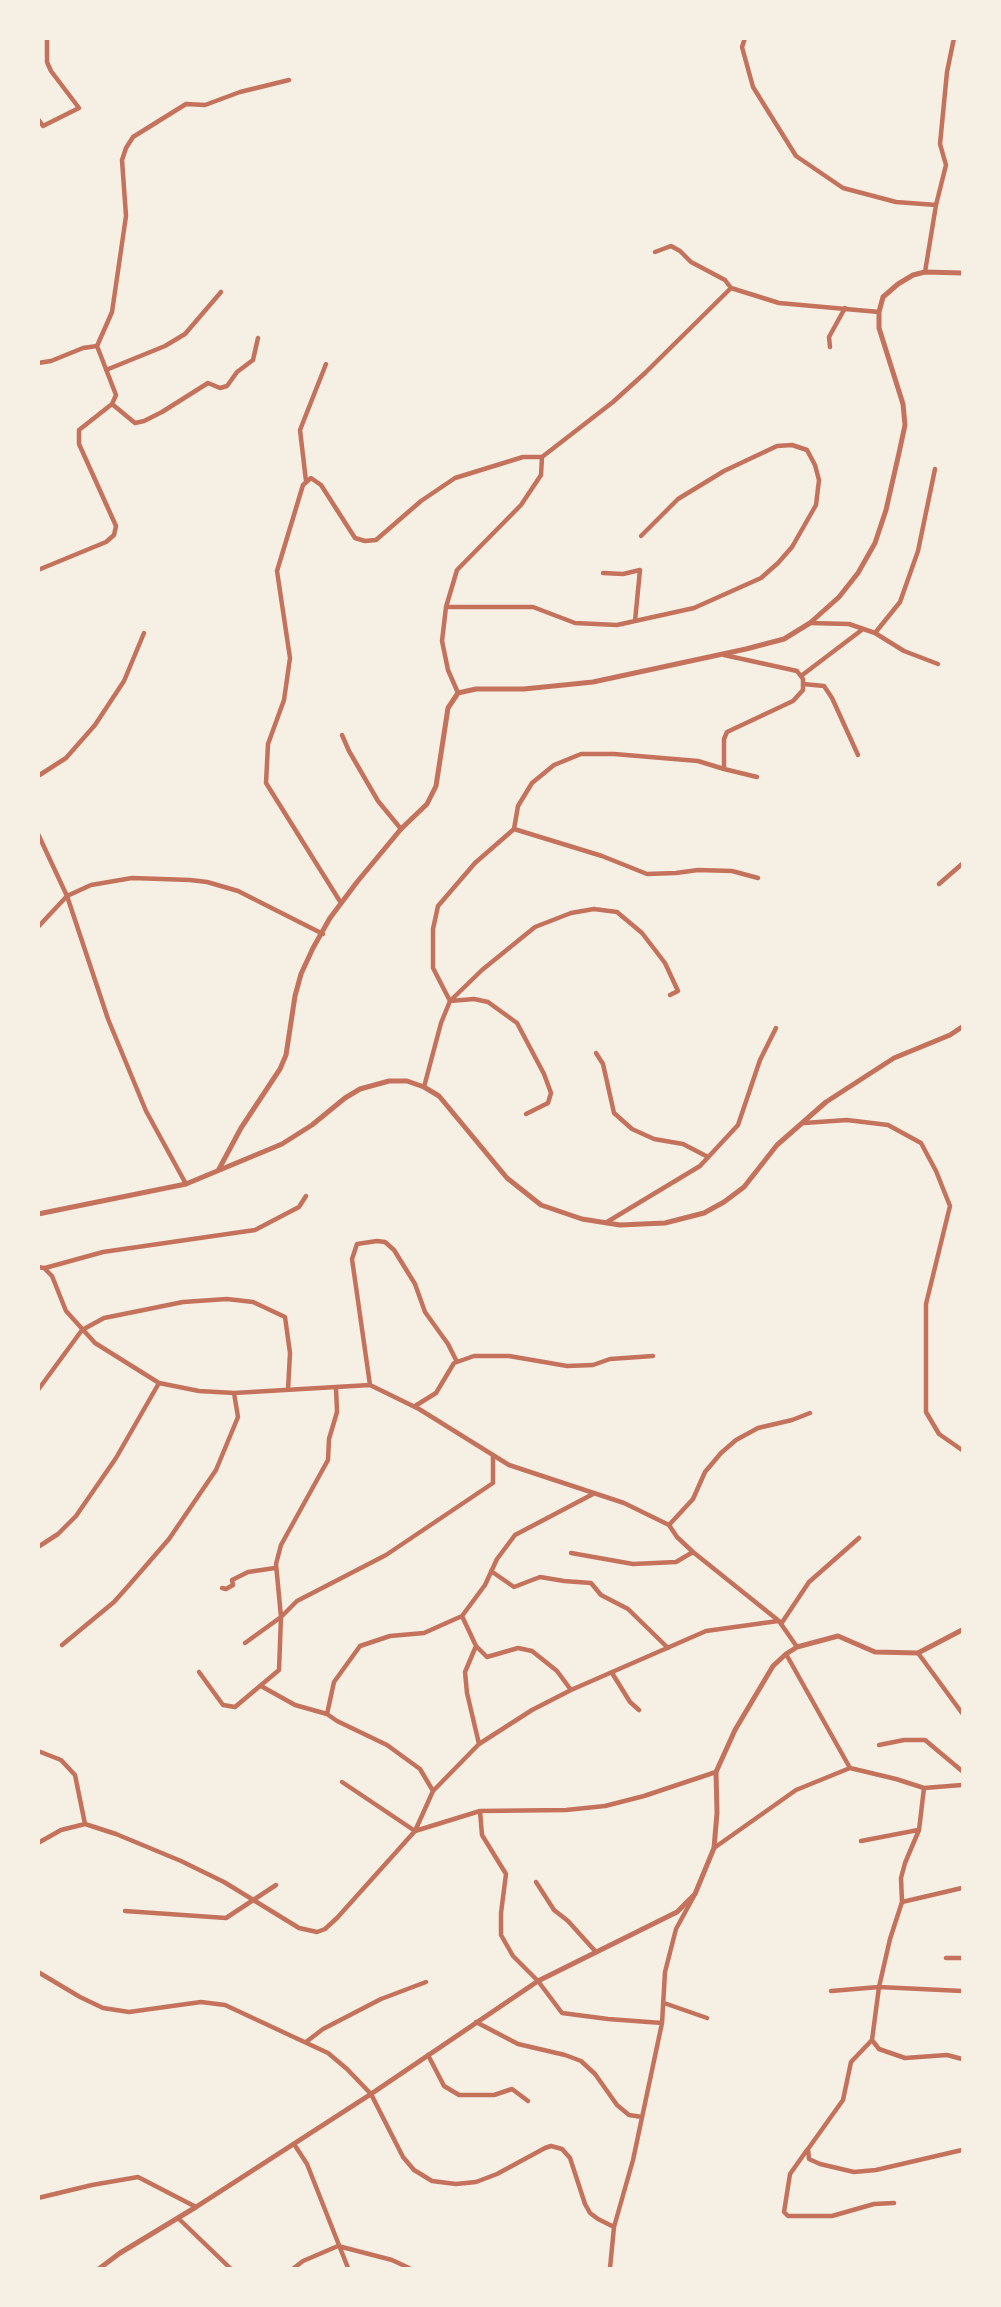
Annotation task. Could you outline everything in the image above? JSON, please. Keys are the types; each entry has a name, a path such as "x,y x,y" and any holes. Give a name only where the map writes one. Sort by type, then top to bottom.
{"street":[{"path":"38,119 43,126 79,108 51,71 47,62 47,38"},
{"path":"745,38 742,47 753,87 796,156 843,188 896,202 936,205"},
{"path":"925,272 936,205 946,165 940,144 947,72 954,38"},
{"path":"38,570 106,542 114,535 116,526 79,444 79,430 112,404 116,395 97,346 112,312 126,216 122,160 133,137 186,104 205,105 240,92 289,80"},
{"path":"655,252 671,246 691,262 726,280 731,288 779,303 879,312"},
{"path":"219,1169 241,1128 280,1069 286,1055 301,974 330,918 401,829 427,804 436,786 448,708 458,693 476,689 524,689 593,682 724,655 784,639 810,623 839,597 858,573 875,543 886,510 899,453 905,425 903,404 879,328 883,297 913,275 925,272 962,273"},
{"path":"306,481 311,478 321,485 355,538 376,540 421,500 455,478 523,457 542,457 645,373 731,288"},
{"path":"106,370 165,346 185,334 221,292"},
{"path":"830,347 830,337 845,309"},
{"path":"112,404 135,423 162,412 208,383 227,386 237,372 253,360 258,338"},
{"path":"38,363 97,346"},
{"path":"326,364 300,430 306,481 277,571 290,658 284,700 268,744 266,783 341,903"},
{"path":"446,607 533,607 575,623 617,625 694,608 761,578 792,547 816,505 819,480 816,464 807,450 792,445 778,446 724,471 678,499 641,536"},
{"path":"458,693 448,670 442,641 446,607 457,570 521,505 541,475 542,457"},
{"path":"875,633 900,602 918,551 935,469"},
{"path":"603,573 623,574 640,570 635,621"},
{"path":"810,623 849,624 875,633 904,651 938,664"},
{"path":"801,676 863,629"},
{"path":"38,776 66,758 96,725 124,681 144,634"},
{"path":"724,655 797,671 803,684 803,690 793,701 727,732 724,739 724,769"},
{"path":"803,684 824,686 858,755"},
{"path":"342,735 378,801 401,829"},
{"path":"450,1001 433,968 433,929 438,906 475,863 514,829 518,806 533,783 554,765 581,754 670,757 698,761 757,777"},
{"path":"514,829 602,856 648,874 698,870 732,871 758,878"},
{"path":"38,834 67,897 108,1019 146,1111 186,1184"},
{"path":"939,884 962,864"},
{"path":"38,927 67,897 91,885 132,878 207,882 238,891 323,934"},
{"path":"424,1087 441,1023 450,1001 482,970 535,927 571,913 594,909 617,912 642,933 665,963 678,991 670,995"},
{"path":"450,1001 474,999 488,1002 517,1023 551,1093 548,1103 526,1114"},
{"path":"38,1214 186,1184 282,1144 312,1125 345,1098 373,1084 407,1081 439,1096 507,1178 541,1205 582,1219 620,1225 648,1225 704,1213 724,1202 744,1187 777,1146 826,1102 894,1058 950,1035 962,1027"},
{"path":"606,1223 700,1166 737,1125 760,1060 776,1028"},
{"path":"596,1053 603,1064 614,1113 632,1129 654,1139 683,1144 708,1157"},
{"path":"804,1123 846,1120 888,1125 921,1143 936,1171 950,1206 926,1304 926,1412 939,1434 962,1450"},
{"path":"41,1268 103,1252 255,1230 299,1207 306,1196"},
{"path":"370,1385 352,1259 357,1244 385,1242 394,1250 415,1284 425,1312 448,1344 457,1362"},
{"path":"41,1268 52,1276 66,1311 95,1343 159,1383 199,1391 234,1393 370,1385 414,1407 509,1465 624,1503 668,1525 693,1552 780,1622 797,1647"},
{"path":"38,1390 82,1330 104,1318 183,1302 227,1299 253,1302 285,1317 290,1353 288,1390"},
{"path":"414,1407 436,1393 454,1363 474,1356 509,1356 567,1366 653,1356"},
{"path":"38,1547 58,1534 76,1516 116,1458 159,1383"},
{"path":"199,1672 223,1705 235,1707 279,1670 281,1617 275,1568 281,1545 328,1460 329,1439 337,1412 336,1387"},
{"path":"62,1646 114,1602 130,1584 169,1539 216,1470 238,1418 234,1393"},
{"path":"668,1525 693,1499 705,1472 736,1440 758,1428 810,1413"},
{"path":"245,1643 281,1617 297,1601 386,1555 493,1483 494,1455"},
{"path":"327,1714 334,1682 360,1646 390,1636 424,1633 462,1616 485,1585 497,1559 515,1535 556,1511 594,1494"},
{"path":"38,1843 61,1830 85,1825 116,1835 181,1861 254,1899 299,1928 317,1933 337,1918 415,1832 433,1791 479,1744 532,1710 571,1690 706,1631 780,1622 809,1582 859,1538"},
{"path":"570,1553 633,1564 676,1562 693,1552"},
{"path":"222,1588 226,1590 233,1585 232,1580 248,1572 275,1568"},
{"path":"491,1572 514,1587 540,1577 591,1583 601,1595 628,1609 668,1648"},
{"path":"462,1616 476,1646 487,1657 518,1647 532,1651 557,1671 571,1690"},
{"path":"610,2269 614,2227 662,2023 665,1972 676,1930 695,1894 714,1848 716,1772 735,1730 773,1666 797,1647 838,1636 875,1651 918,1654 962,1630"},
{"path":"476,1646 465,1672 479,1744"},
{"path":"786,1654 850,1768"},
{"path":"918,1654 962,1713"},
{"path":"612,1673 630,1702 639,1710"},
{"path":"261,1686 295,1705 327,1714 387,1745 420,1769 433,1791"},
{"path":"879,1745 904,1740 925,1740 962,1771"},
{"path":"38,1751 61,1760 75,1776 85,1825"},
{"path":"714,1848 796,1790 850,1768 924,1788 962,1785"},
{"path":"415,1832 480,1811 566,1810 605,1806 716,1772"},
{"path":"342,1782 415,1832"},
{"path":"894,2203 874,2204 832,2216 788,2217 784,2212 790,2174 843,2100 851,2063 872,2040 879,1987 902,1902 901,1878 919,1830 924,1788"},
{"path":"480,1811 482,1835 506,1874 501,1935 513,1956 538,1981 562,2013 662,2023"},
{"path":"861,1841 919,1830"},
{"path":"536,1882 554,1910 568,1921 596,1952"},
{"path":"125,1911 226,1918 276,1885"},
{"path":"902,1902 962,1888"},
{"path":"100,2269 120,2253 294,2144 538,1981 677,1912 695,1894"},
{"path":"946,1958 962,1958"},
{"path":"38,1972 103,2008 129,2012 201,2002 225,2005 328,2053 370,2094 403,2157 414,2170 432,2181 456,2184 476,2182 497,2174 545,2148 557,2147 570,2158 590,2213 614,2227"},
{"path":"306,2042 324,2029 381,1999 426,1982"},
{"path":"831,1991 879,1987 962,1991"},
{"path":"664,2003 706,2018"},
{"path":"475,2022 517,2044 581,2061 595,2074 617,2105 629,2115 642,2117"},
{"path":"872,2040 879,2049 905,2057 947,2055 962,2059"},
{"path":"428,2055 444,2087 459,2095 494,2095 512,2089 528,2101"},
{"path":"294,2144 307,2164 348,2269"},
{"path":"808,2149 809,2159 854,2172 876,2170 962,2150"},
{"path":"38,2198 138,2177 196,2207"},
{"path":"178,2218 230,2269"},
{"path":"295,2269 303,2260 338,2246 392,2260 409,2269"}]}
